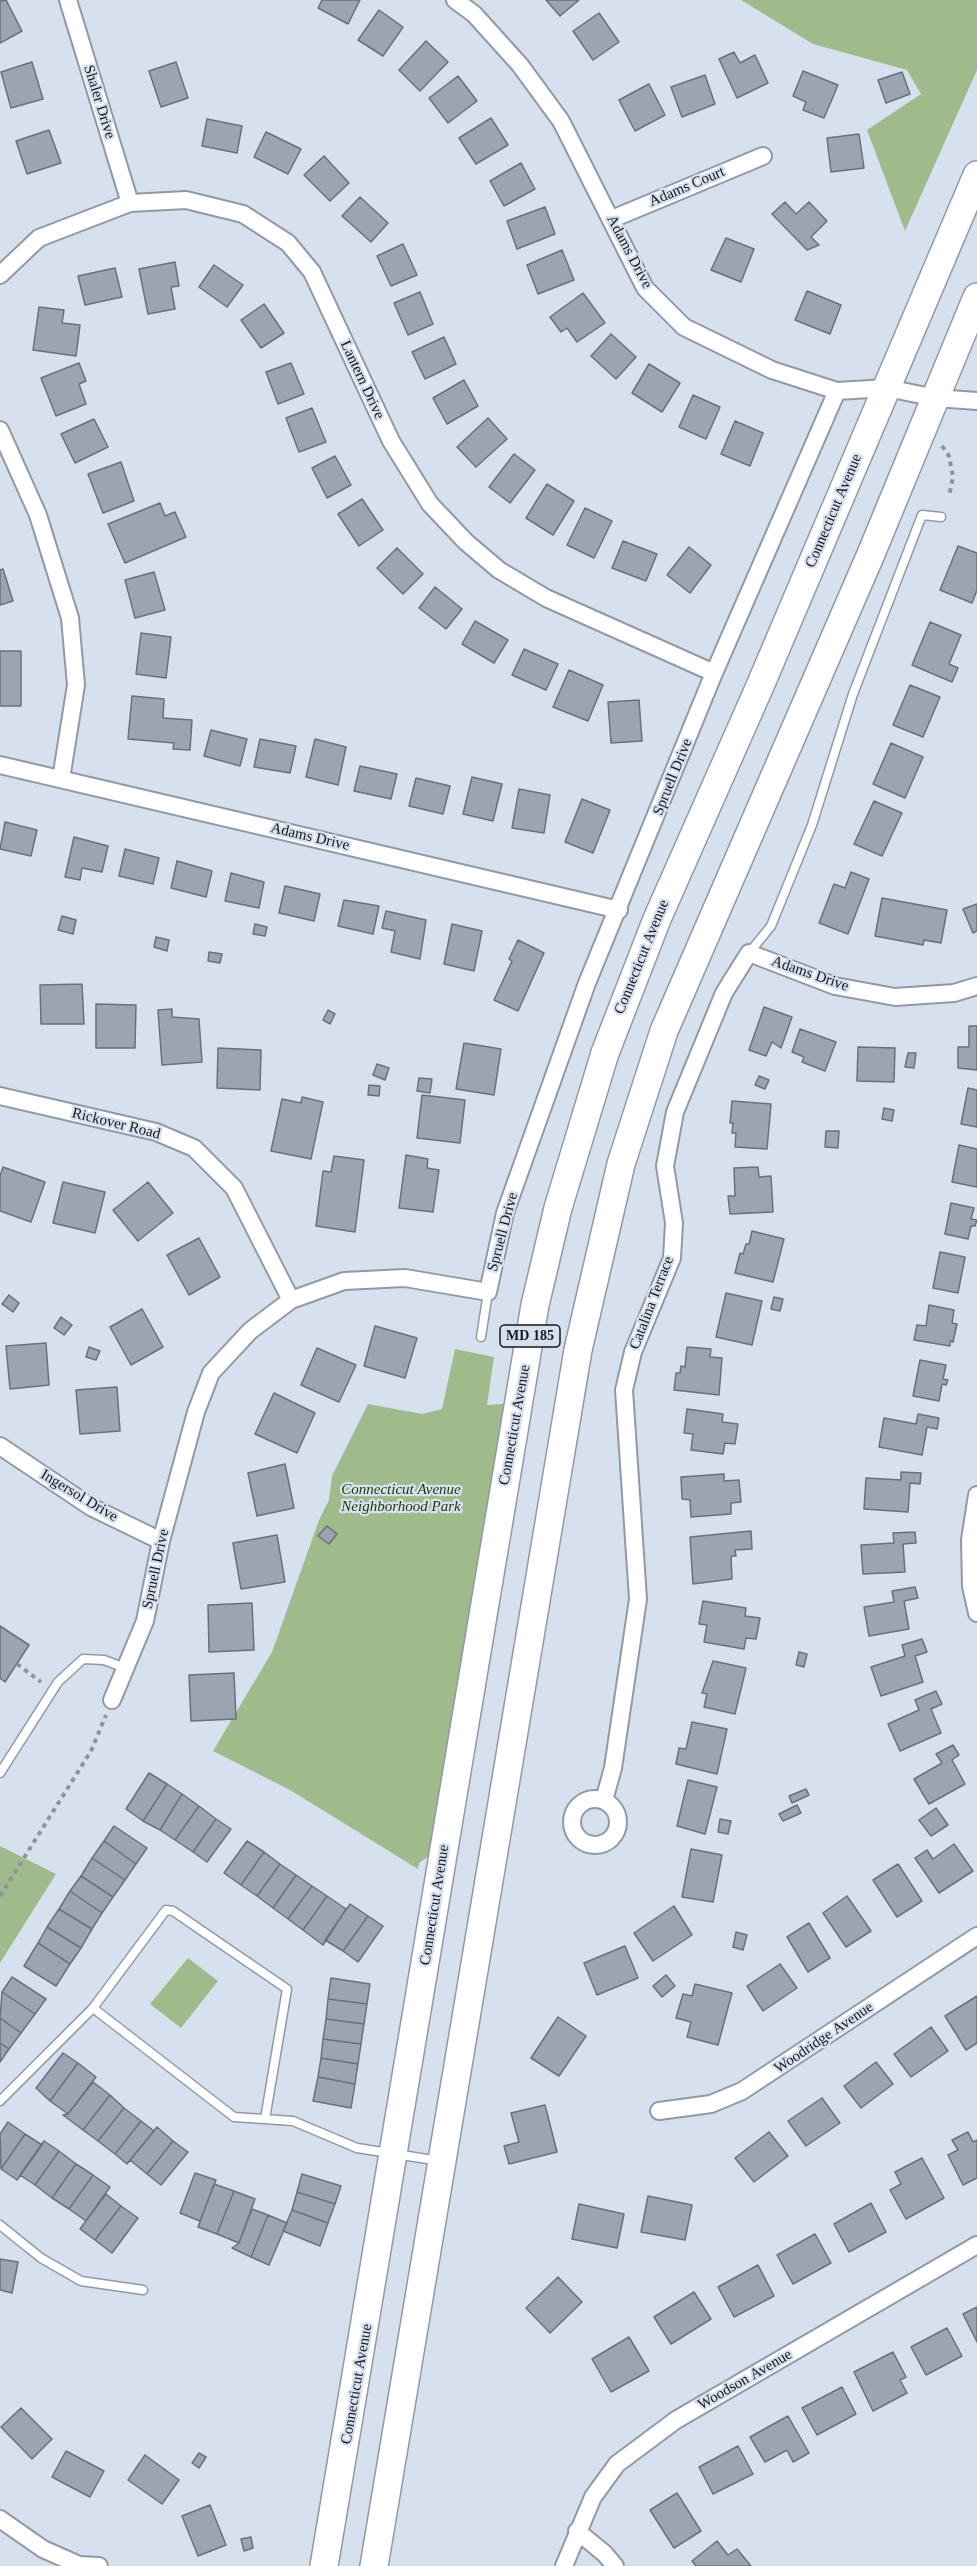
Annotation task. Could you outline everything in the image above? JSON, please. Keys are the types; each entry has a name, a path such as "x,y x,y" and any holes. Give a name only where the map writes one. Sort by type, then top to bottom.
{"main road":[{"name":"Connecticut Avenue","path":"324,2566 532,1327 558,1208 605,1053 657,919 977,175"},
{"name":"MD 185","path":"374,2566 578,1350 621,1164 664,1031 936,398 977,297"}],"street":[{"name":"Shaler Drive","path":"68,0 130,203"},
{"name":"Adams Drive","path":"455,0 474,14 520,65 561,121 645,288 684,327 772,370 837,391 887,388 936,398 977,401"},
{"name":"Adams Court","path":"612,219 763,156"},
{"name":"Lantern Drive","path":"0,275 39,238 130,203 186,200 243,214 288,243 312,272 391,441 430,504 466,542 499,570 546,598 714,673"},
{"name":"Spruell Drive","path":"112,1700 146,1621 161,1542 196,1412 211,1373 250,1331 291,1300 344,1281 405,1278 488,1292 505,1213 587,983 619,910 714,673 837,391"},
{"path":"0,431 38,515 70,618 76,685 61,778"},
{"name":"Adams Drive","path":"0,765 619,910"},
{"name":"Adams Drive","path":"749,953 835,986 895,997 954,993 977,986"},
{"name":"Catalina Terrace","path":"604,1800 613,1768 638,1599 624,1390 633,1352 672,1258 674,1223 664,1166 675,1112 724,993 749,953"},
{"name":"Rickover Road","path":"0,1096 156,1132 194,1148 234,1188 291,1300"},
{"name":"Ingersol Drive","path":"0,1446 91,1507 161,1542"},
{"path":"977,1495 970,1540 971,1586 977,1613"},
{"name":"Woodridge Avenue","path":"659,2111 711,2104 742,2091 977,1936"},
{"name":"Woodson Avenue","path":"564,2566 593,2497 617,2464 676,2420 977,2245"},
{"path":"0,2519 43,2549 79,2565 99,2566"},
{"path":"577,2531 605,2554 615,2566"}],"lane":[{"path":"749,953 771,926 812,825 853,694 922,515 941,517"},
{"path":"481,1337 488,1292"},
{"path":"0,1773 58,1682 83,1659 104,1660 125,1668"},
{"path":"0,2101 93,2008 160,1914 166,1910 173,1911 287,1989 265,2119"},
{"path":"93,2008 234,2117 293,2121 357,2148 443,2162"},
{"path":"0,2225 41,2258 81,2281 143,2290"}],"path":[{"path":"936,436 949,456 952,477 949,496"},
{"path":"17,1664 44,1684"},
{"path":"0,1896 91,1751 112,1700"}],"green space":[{"path":"741,0 977,0 977,70 905,231 867,130 921,94 907,70 813,44"},
{"name":"Connecticut Avenue Neighborhood Park","path":"455,1349 494,1357 487,1405 519,1403 445,1844 419,1863 418,1869 290,1790 213,1751 272,1652 319,1520 329,1500 332,1476 368,1404 422,1414 442,1409"},
{"path":"0,1846 56,1874 0,1963"},
{"path":"188,1958 218,1981 181,2028 150,2004"}],"building":[{"path":"6,0 22,31 0,43 0,1"},
{"path":"322,0 360,0 348,24 318,8"},
{"path":"546,0 579,0 560,16"},
{"path":"379,10 403,27 383,56 358,40"},
{"path":"599,13 619,42 593,60 573,31"},
{"path":"426,41 448,62 420,91 399,70"},
{"path":"734,52 740,63 755,55 768,83 737,98 719,59"},
{"path":"32,62 43,99 11,108 1,72"},
{"path":"176,62 188,98 161,107 149,71"},
{"path":"803,71 838,85 824,118 803,110 806,102 793,96"},
{"path":"902,72 910,94 886,103 878,80"},
{"path":"705,75 715,104 682,117 671,87"},
{"path":"458,76 477,101 448,123 429,98"},
{"path":"649,84 665,115 635,131 619,100"},
{"path":"491,118 508,145 476,164 459,138"},
{"path":"207,119 242,126 237,153 202,146"},
{"path":"49,130 61,163 27,174 16,141"},
{"path":"266,132 301,149 288,174 254,157"},
{"path":"859,134 864,168 831,172 827,138"},
{"path":"324,156 349,183 330,201 304,175"},
{"path":"521,163 535,189 504,206 490,181"},
{"path":"360,197 388,223 371,242 342,216"},
{"path":"785,202 796,214 809,202 827,221 811,237 819,245 807,250 772,214"},
{"path":"545,207 555,234 517,249 507,221"},
{"path":"726,238 754,249 741,282 711,270"},
{"path":"403,244 417,275 391,286 377,256"},
{"path":"562,250 574,280 538,294 527,265"},
{"path":"175,262 179,286 171,287 175,309 148,314 139,269"},
{"path":"214,265 243,285 227,307 199,287"},
{"path":"115,268 122,297 85,305 78,276"},
{"path":"807,291 841,305 830,334 795,320"},
{"path":"420,292 433,324 408,335 394,303"},
{"path":"583,293 605,323 577,342 567,328 561,332 550,317"},
{"path":"264,304 284,333 261,348 241,320"},
{"path":"39,307 64,310 62,323 80,325 76,356 33,350"},
{"path":"611,334 636,357 616,379 591,356"},
{"path":"444,337 456,364 425,379 412,352"},
{"path":"79,363 86,381 79,384 86,404 56,416 41,378"},
{"path":"291,363 304,394 278,404 266,372"},
{"path":"649,364 680,383 662,412 632,393"},
{"path":"464,380 478,406 447,424 433,398"},
{"path":"693,395 720,407 706,439 679,427"},
{"path":"312,408 326,442 299,452 286,418"},
{"path":"488,418 507,439 476,467 457,447"},
{"path":"94,419 108,447 75,463 61,434"},
{"path":"735,421 763,433 750,466 721,454"},
{"path":"514,454 535,470 510,503 489,487"},
{"path":"335,456 351,485 327,498 312,468"},
{"path":"121,462 134,501 103,513 88,474"},
{"path":"547,484 574,501 553,535 526,518"},
{"path":"362,499 383,530 359,546 338,514"},
{"path":"160,503 165,516 175,512 186,537 125,563 108,524"},
{"path":"585,508 612,521 594,558 567,545"},
{"path":"623,541 657,554 646,581 612,568"},
{"path":"958,546 977,553 977,590 972,603 940,590"},
{"path":"689,547 711,565 690,593 667,575"},
{"path":"397,548 423,574 403,594 377,568"},
{"path":"3,569 13,601 0,605 0,570"},
{"path":"154,572 165,610 135,618 125,580"},
{"path":"435,587 462,609 446,629 419,608"},
{"path":"475,621 508,640 494,663 462,644"},
{"path":"930,622 961,635 949,664 958,668 952,682 912,665"},
{"path":"141,633 171,637 166,678 136,674"},
{"path":"524,649 558,664 546,690 512,675"},
{"path":"0,651 21,651 21,706 0,706"},
{"path":"569,670 603,685 588,721 553,707"},
{"path":"910,685 940,697 923,737 893,725"},
{"path":"132,696 164,699 163,718 192,720 190,750 173,749 174,743 128,739"},
{"path":"639,700 642,741 611,743 608,702"},
{"path":"211,730 247,739 240,766 204,756"},
{"path":"260,739 296,746 290,773 254,767"},
{"path":"315,739 346,747 338,785 306,777"},
{"path":"891,743 923,757 905,798 873,784"},
{"path":"360,766 397,774 391,799 354,791"},
{"path":"472,777 502,784 493,821 463,814"},
{"path":"416,778 450,786 443,814 409,806"},
{"path":"519,789 550,795 544,833 512,828"},
{"path":"582,799 610,810 593,853 565,842"},
{"path":"874,801 902,813 882,856 854,844"},
{"path":"5,822 37,830 31,856 0,849"},
{"path":"74,837 108,846 102,872 82,868 80,880 65,877"},
{"path":"125,849 159,858 153,884 119,876"},
{"path":"177,861 212,871 206,897 171,888"},
{"path":"851,872 869,879 848,934 819,923 834,884 845,888"},
{"path":"231,873 264,882 259,908 225,901"},
{"path":"285,886 320,894 314,921 279,913"},
{"path":"882,898 947,910 941,943 924,940 923,945 875,936"},
{"path":"344,900 379,906 373,934 338,926"},
{"path":"977,904 977,931 973,933 963,909"},
{"path":"386,911 426,920 420,959 391,952 395,931 382,928"},
{"path":"62,916 76,920 73,934 58,930"},
{"path":"255,924 267,927 265,936 253,934"},
{"path":"452,924 482,931 474,971 444,964"},
{"path":"156,937 169,940 167,951 154,947"},
{"path":"518,940 544,953 518,1011 494,1000 512,961 509,959"},
{"path":"209,952 222,954 220,963 208,961"},
{"path":"82,984 84,1024 41,1024 40,985"},
{"path":"96,1004 136,1005 135,1048 96,1048"},
{"path":"764,1007 792,1017 781,1048 772,1042 766,1056 749,1050"},
{"path":"172,1009 172,1017 199,1019 202,1062 162,1065 158,1010"},
{"path":"328,1010 335,1014 330,1024 323,1020"},
{"path":"969,1026 977,1026 977,1070 958,1068 958,1047 969,1047"},
{"path":"800,1029 836,1042 825,1071 802,1062 804,1057 792,1052"},
{"path":"464,1043 501,1049 494,1095 456,1089"},
{"path":"858,1047 895,1048 894,1082 857,1081"},
{"path":"218,1048 261,1050 260,1090 217,1088"},
{"path":"908,1053 916,1053 914,1068 905,1067"},
{"path":"377,1064 389,1068 385,1080 373,1075"},
{"path":"759,1076 769,1080 765,1089 755,1085"},
{"path":"419,1078 432,1079 430,1093 417,1091"},
{"path":"369,1085 380,1086 379,1096 368,1095"},
{"path":"968,1088 977,1090 977,1127 961,1124"},
{"path":"422,1095 465,1100 460,1143 417,1138"},
{"path":"302,1097 323,1102 311,1159 271,1151 282,1099 301,1103"},
{"path":"732,1101 771,1104 767,1149 735,1147 736,1133 732,1133 733,1123 730,1123"},
{"path":"884,1108 894,1110 892,1121 882,1119"},
{"path":"826,1131 839,1131 838,1148 825,1147"},
{"path":"959,1145 977,1149 977,1187 952,1182"},
{"path":"406,1155 428,1159 427,1168 439,1170 433,1212 399,1208"},
{"path":"334,1156 364,1160 355,1232 316,1226 323,1171 331,1172"},
{"path":"3,1167 45,1182 31,1222 0,1211 0,1176"},
{"path":"758,1167 759,1177 771,1176 773,1212 730,1214 728,1196 735,1196 734,1168"},
{"path":"63,1182 105,1192 95,1233 53,1223"},
{"path":"148,1182 173,1213 138,1241 113,1210"},
{"path":"951,1203 974,1208 971,1219 977,1220 975,1226 971,1226 968,1239 945,1234"},
{"path":"752,1231 784,1239 773,1282 735,1273 740,1253 743,1254 746,1244 749,1244"},
{"path":"199,1238 220,1277 189,1295 167,1255"},
{"path":"940,1252 965,1257 958,1293 933,1288"},
{"path":"726,1293 762,1301 752,1345 716,1337"},
{"path":"9,1295 19,1303 13,1312 2,1304"},
{"path":"774,1297 783,1299 780,1311 771,1309"},
{"path":"929,1305 954,1310 952,1323 957,1324 950,1346 914,1340 917,1325 926,1326"},
{"path":"142,1309 163,1347 131,1365 110,1327"},
{"path":"61,1317 72,1325 64,1335 54,1328"},
{"path":"375,1326 417,1338 405,1378 364,1366"},
{"path":"46,1343 49,1385 10,1389 6,1346"},
{"path":"89,1347 100,1351 96,1360 86,1357"},
{"path":"687,1347 711,1349 710,1357 722,1358 719,1395 674,1390 676,1373 680,1373 681,1366 685,1367"},
{"path":"317,1348 356,1365 339,1402 301,1385"},
{"path":"920,1360 946,1365 943,1379 948,1380 946,1385 942,1384 939,1401 913,1396"},
{"path":"117,1387 120,1431 80,1434 76,1390"},
{"path":"274,1393 315,1413 297,1453 255,1434"},
{"path":"687,1409 723,1414 722,1422 738,1424 735,1444 725,1443 723,1454 691,1450 693,1434 684,1433"},
{"path":"918,1414 939,1418 937,1429 927,1427 922,1455 879,1447 884,1418 916,1424"},
{"path":"285,1464 294,1508 257,1516 248,1473"},
{"path":"901,1472 921,1473 920,1484 910,1483 908,1512 864,1509 866,1478 901,1480"},
{"path":"724,1474 724,1481 739,1480 741,1502 731,1503 731,1514 691,1517 690,1500 682,1499 681,1477"},
{"path":"327,1526 337,1534 329,1544 318,1536"},
{"path":"751,1531 752,1549 735,1550 736,1556 731,1556 732,1579 693,1584 690,1537"},
{"path":"915,1532 916,1543 903,1544 905,1572 863,1574 861,1545 894,1543 893,1533"},
{"path":"277,1535 285,1582 241,1589 233,1543"},
{"path":"915,1587 918,1598 904,1601 909,1629 869,1636 864,1607 894,1602 892,1591"},
{"path":"703,1601 746,1608 745,1616 760,1618 756,1639 746,1638 744,1649 704,1642 707,1625 699,1624"},
{"path":"252,1603 254,1650 209,1652 208,1605"},
{"path":"0,1626 29,1645 5,1682 0,1678"},
{"path":"922,1639 927,1652 915,1656 923,1682 881,1696 871,1667 905,1656 902,1645"},
{"path":"799,1652 807,1654 804,1667 796,1665"},
{"path":"713,1661 746,1668 735,1714 704,1707 707,1694 702,1693"},
{"path":"234,1673 236,1719 191,1721 189,1675"},
{"path":"936,1691 942,1704 931,1709 941,1733 900,1751 888,1724 919,1710 915,1700"},
{"path":"692,1722 727,1729 717,1774 676,1764 679,1748 686,1749"},
{"path":"953,1745 959,1755 952,1760 965,1784 929,1804 914,1779 942,1763 936,1754"},
{"path":"149,1773 167,1784 143,1821 126,1809"},
{"path":"688,1780 717,1787 705,1834 677,1826"},
{"path":"167,1784 182,1794 160,1830 143,1821"},
{"path":"806,1789 809,1795 792,1803 789,1796"},
{"path":"182,1794 199,1806 175,1840 160,1830"},
{"path":"797,1805 801,1813 783,1821 779,1814"},
{"path":"199,1806 216,1819 193,1852 175,1840"},
{"path":"936,1808 948,1825 931,1836 919,1820"},
{"path":"216,1819 231,1829 207,1862 193,1852"},
{"path":"720,1819 731,1821 728,1834 718,1832"},
{"path":"114,1826 147,1848 136,1864 104,1841"},
{"path":"104,1841 136,1864 125,1880 92,1858"},
{"path":"247,1841 264,1852 241,1885 224,1873"},
{"path":"954,1844 973,1871 939,1893 915,1858 927,1850 933,1859"},
{"path":"691,1849 722,1855 713,1902 682,1897"},
{"path":"264,1852 280,1864 257,1896 241,1885"},
{"path":"92,1858 125,1880 113,1897 81,1876"},
{"path":"280,1864 296,1875 273,1908 257,1896"},
{"path":"898,1864 922,1901 897,1917 873,1880"},
{"path":"296,1875 312,1886 288,1919 273,1908"},
{"path":"81,1876 113,1897 102,1913 70,1891"},
{"path":"312,1886 327,1896 303,1930 288,1919"},
{"path":"70,1891 102,1913 92,1929 59,1909"},
{"path":"327,1896 346,1909 323,1945 303,1930"},
{"path":"847,1896 871,1931 846,1947 823,1913"},
{"path":"350,1904 368,1916 343,1951 325,1940"},
{"path":"674,1906 692,1935 653,1961 634,1933"},
{"path":"59,1909 92,1929 81,1948 47,1927"},
{"path":"368,1916 383,1926 358,1962 343,1951"},
{"path":"809,1923 830,1958 808,1972 787,1937"},
{"path":"47,1927 81,1948 70,1964 38,1943"},
{"path":"736,1932 747,1935 743,1950 733,1947"},
{"path":"38,1943 70,1964 56,1986 24,1966"},
{"path":"625,1946 638,1978 597,1995 584,1963"},
{"path":"780,1964 797,1988 763,2011 747,1986"},
{"path":"666,1975 675,1986 662,1997 653,1986"},
{"path":"12,1977 46,1999 35,2014 2,1992"},
{"path":"331,1978 370,1984 367,2004 328,1999"},
{"path":"695,1984 732,1993 718,2045 687,2037 691,2022 676,2018 683,1994 692,1996"},
{"path":"2,1992 35,2014 21,2033 0,2018"},
{"path":"977,1996 977,2043 966,2050 945,2016"},
{"path":"328,1999 367,2004 364,2024 326,2019"},
{"path":"558,2017 586,2036 559,2076 531,2058"},
{"path":"0,2018 21,2033 9,2049 0,2043"},
{"path":"326,2019 364,2024 361,2044 323,2039"},
{"path":"931,2027 948,2051 911,2077 894,2054"},
{"path":"323,2039 361,2044 358,2064 321,2058"},
{"path":"0,2043 9,2049 0,2062"},
{"path":"63,2053 78,2063 50,2101 36,2088"},
{"path":"321,2058 358,2064 355,2084 318,2077"},
{"path":"876,2062 893,2084 861,2108 844,2086"},
{"path":"78,2063 96,2077 68,2114 50,2101"},
{"path":"318,2077 355,2084 351,2108 313,2101"},
{"path":"93,2082 110,2095 83,2130 63,2115 68,2114"},
{"path":"110,2095 124,2108 98,2141 83,2130"},
{"path":"822,2098 840,2123 806,2146 788,2121"},
{"path":"545,2105 557,2152 509,2164 504,2146 519,2142 511,2113"},
{"path":"124,2108 141,2121 115,2154 98,2141"},
{"path":"141,2121 154,2131 127,2164 115,2154"},
{"path":"8,2122 25,2134 1,2169 0,2134"},
{"path":"157,2127 173,2141 147,2174 130,2160"},
{"path":"769,2132 788,2156 754,2182 735,2158"},
{"path":"968,2132 973,2142 977,2140 977,2178 963,2185 948,2155 958,2150 952,2140"},
{"path":"25,2134 42,2145 17,2180 1,2169"},
{"path":"44,2141 59,2151 35,2185 20,2175"},
{"path":"173,2141 188,2152 161,2185 147,2174"},
{"path":"59,2151 76,2164 52,2198 35,2185"},
{"path":"922,2158 944,2198 906,2219 890,2190 901,2184 895,2172"},
{"path":"76,2164 93,2175 69,2209 52,2198"},
{"path":"195,2173 216,2180 200,2221 180,2213"},
{"path":"302,2174 341,2186 335,2204 297,2192"},
{"path":"93,2175 110,2187 86,2221 69,2209"},
{"path":"214,2184 234,2191 217,2234 198,2227"},
{"path":"234,2191 255,2199 239,2243 217,2234"},
{"path":"297,2192 335,2204 328,2223 292,2210"},
{"path":"106,2194 121,2206 95,2240 80,2229"},
{"path":"648,2196 692,2205 685,2240 641,2232"},
{"path":"871,2203 886,2232 849,2252 834,2224"},
{"path":"579,2204 624,2214 617,2248 572,2239"},
{"path":"121,2206 138,2218 112,2253 95,2240"},
{"path":"252,2209 268,2215 251,2257 232,2248 239,2243"},
{"path":"292,2210 328,2223 320,2246 283,2231"},
{"path":"268,2215 287,2223 269,2265 251,2257"},
{"path":"815,2234 831,2263 793,2284 777,2255"},
{"path":"0,2259 18,2262 12,2293 0,2290"},
{"path":"758,2265 774,2296 734,2317 718,2287"},
{"path":"558,2277 582,2302 550,2333 526,2308"},
{"path":"694,2292 711,2319 671,2344 654,2317"},
{"path":"977,2307 977,2342 963,2314"},
{"path":"947,2328 962,2356 926,2375 911,2347"},
{"path":"629,2337 649,2371 611,2392 592,2359"},
{"path":"893,2352 906,2377 900,2380 907,2393 873,2411 854,2372"},
{"path":"842,2387 856,2414 817,2435 802,2408"},
{"path":"21,2408 52,2439 32,2459 1,2427"},
{"path":"788,2416 809,2453 793,2462 787,2450 765,2462 750,2437"},
{"path":"738,2446 753,2474 713,2494 699,2467"},
{"path":"66,2451 104,2471 90,2497 52,2477"},
{"path":"199,2453 206,2457 199,2468 192,2463"},
{"path":"145,2455 179,2480 162,2504 128,2480"},
{"path":"677,2493 701,2531 674,2548 650,2510"},
{"path":"210,2505 226,2545 198,2556 182,2516"},
{"path":"251,2537 253,2548 244,2551 241,2539"},
{"path":"717,2541 728,2555 737,2549 751,2566 696,2566 692,2561"}]}
